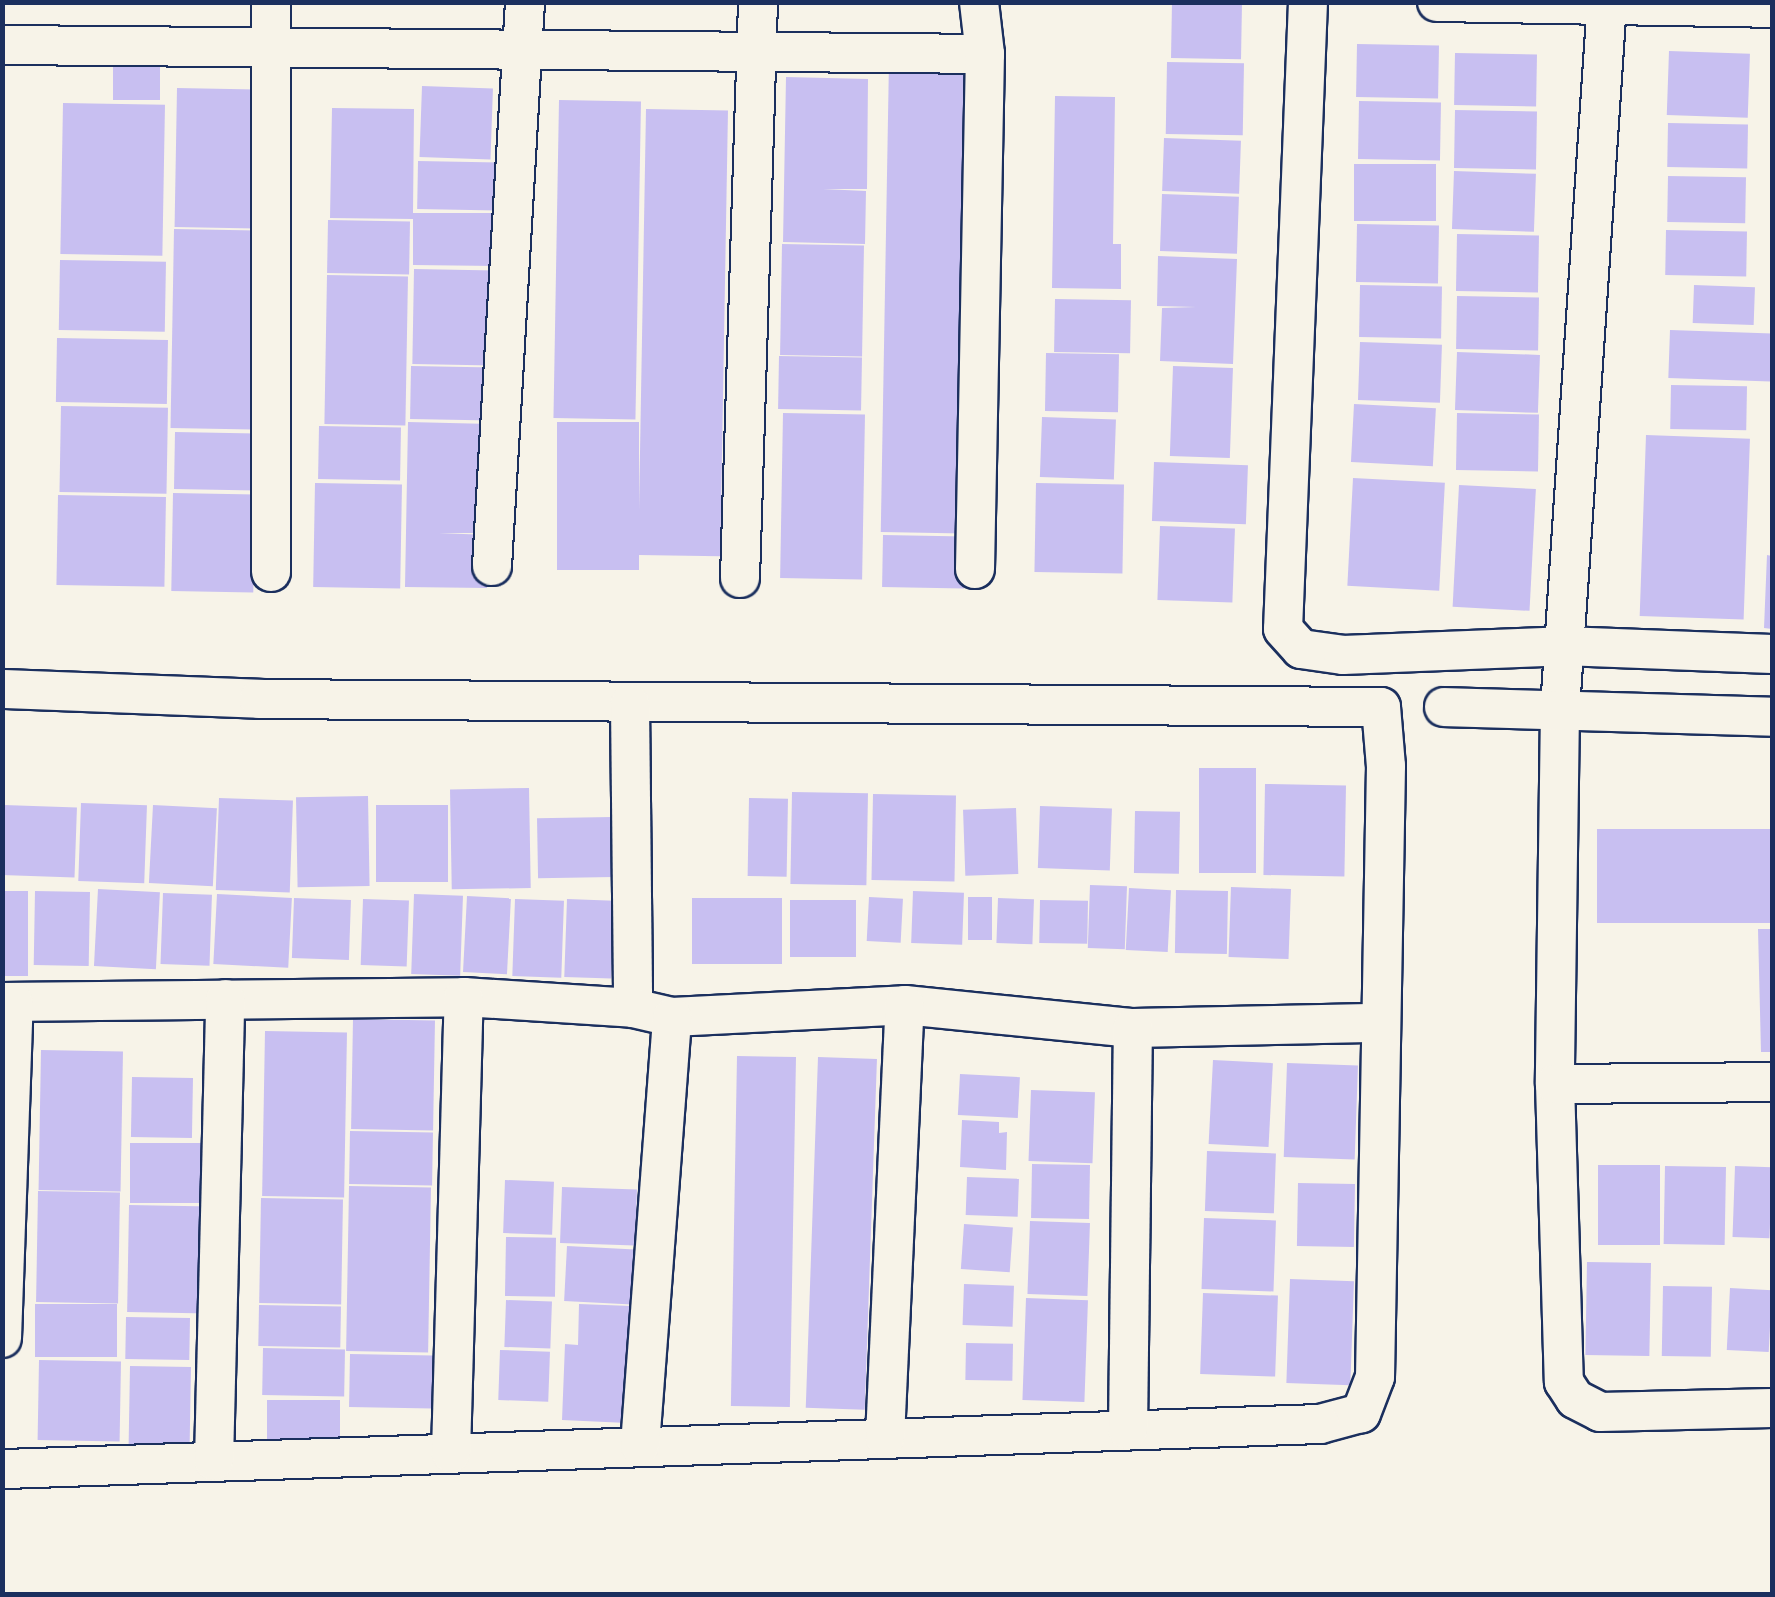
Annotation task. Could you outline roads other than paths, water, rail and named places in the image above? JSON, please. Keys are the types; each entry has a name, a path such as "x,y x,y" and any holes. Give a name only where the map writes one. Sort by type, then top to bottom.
{"street":[{"path":"271,2 271,572"},
{"path":"492,566 525,2"},
{"path":"740,578 758,2"},
{"path":"975,569 986,54 979,2"},
{"path":"1308,2 1283,629 1301,649 1343,654 1562,646 1772,654"},
{"path":"1436,2 1772,8"},
{"path":"1608,5 1562,646 1554,1084 1564,1382 1575,1399 1600,1412 1772,1408"},
{"path":"2,45 986,54"},
{"path":"2,688 630,704 1381,707 1386,766 1371,1398 1361,1413 1320,1424 2,1470"},
{"path":"630,704 632,1008"},
{"path":"1444,707 1772,717"},
{"path":"2,1338 8,1002 464,997 632,1008 672,1016 904,1006 1133,1028 1381,1023"},
{"path":"452,1454 464,997"},
{"path":"214,1461 225,999"},
{"path":"885,1438 904,1006"},
{"path":"640,1445 672,1016"},
{"path":"1128,1430 1133,1028"},
{"path":"1554,1084 1772,1082"}]}
